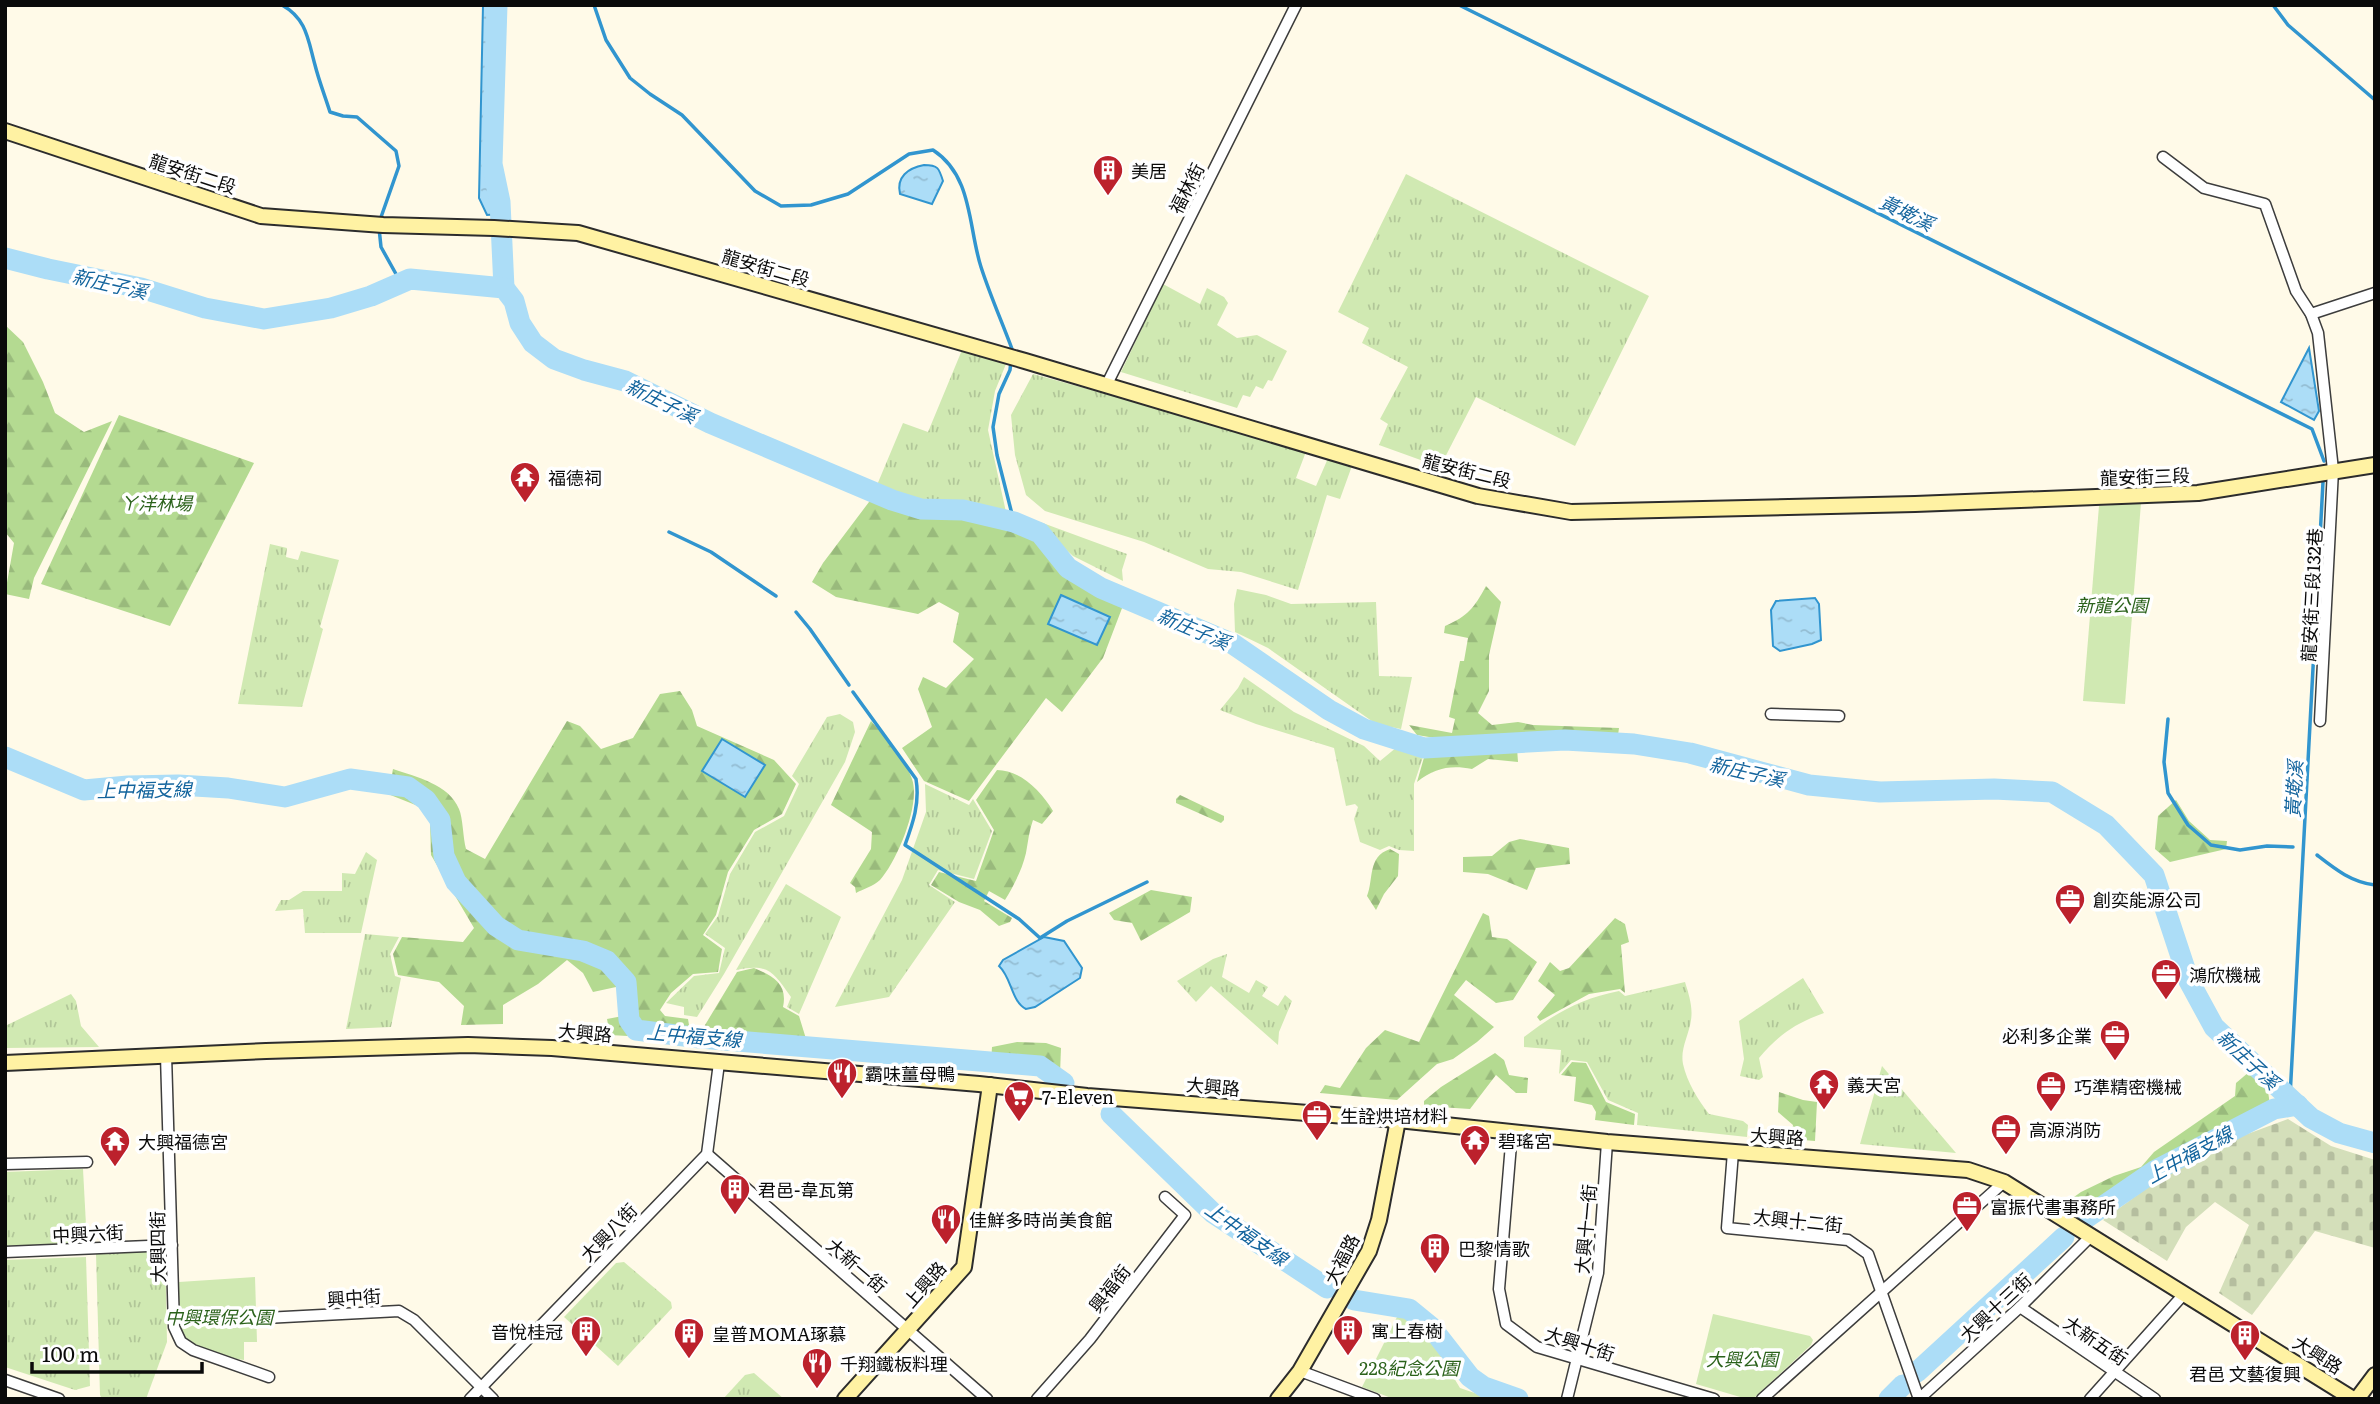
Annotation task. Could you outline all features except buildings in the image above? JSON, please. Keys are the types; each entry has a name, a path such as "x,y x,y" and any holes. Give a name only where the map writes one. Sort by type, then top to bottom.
{"street":[{"name":"福林街","path":"1106,386 1296,5"},
{"name":"龍安街二段","path":"5,131 261,216 379,225 578,233 1025,360 1478,496 1571,512 1915,504"},
{"name":"龍安街三段132巷","path":"2164,156 2204,188 2265,204 2296,291 2311,314 2318,333 2333,470 2320,721"},
{"path":"2311,314 2375,293"},
{"name":"龍安街三段","path":"1915,504 2198,494 2375,465"},
{"path":"1771,714 1839,716"},
{"name":"大興路","path":"5,1063 493,1045 552,1048 990,1085 1087,1096 1398,1120 1607,1142 1968,1170 2004,1182 2355,1399"},
{"name":"大興四街","path":"166,1055 174,1327 181,1342 193,1350 269,1377"},
{"path":"707,1154 719,1063"},
{"name":"上興路","path":"845,1399 964,1267 990,1085"},
{"name":"大福路","path":"1278,1399 1300,1371 1369,1251 1379,1220 1398,1120"},
{"name":"大興十街","path":"1512,1132 1499,1289 1506,1324 1536,1347 1714,1399"},
{"name":"大興十一街","path":"1567,1399 1598,1273 1607,1142"},
{"name":"大興十二街","path":"1733,1152 1727,1228 1848,1240 1868,1254 1919,1399"},
{"name":"大新一街","path":"707,1154 987,1399"},
{"name":"大興八街","path":"470,1399 707,1154"},
{"path":"5,1164 87,1162"},
{"path":"1762,1399 2004,1182"},
{"name":"興福街","path":"1037,1399 1090,1339 1185,1215 1165,1197"},
{"name":"大興十三街","path":"1919,1399 2020,1307 2090,1237"},
{"name":"中興六街","path":"5,1252 173,1245"},
{"path":"2090,1399 2184,1294"},
{"name":"大新五街","path":"2020,1307 2155,1399"},
{"name":"興中街","path":"265,1318 399,1311 414,1320 493,1399"},
{"path":"1300,1371 1376,1399"},
{"path":"2355,1399 2375,1375"},
{"path":"5,1380 59,1399"}],"green space":[{"path":"1406,174 1649,296 1575,446 1476,397 1440,467 1379,445 1388,424 1380,419 1408,367 1362,343 1369,328 1338,312"},
{"path":"1163,284 1200,304 1207,288 1224,297 1228,303 1217,325 1237,338 1257,335 1287,351 1272,381 1268,380 1263,389 1256,386 1250,397 1243,395 1237,408 1121,372"},
{"path":"5,325 23,342 55,413 84,432 112,421 34,578 29,599 5,594 14,543 5,532"},
{"path":"962,350 1006,364 995,391 988,430 1006,512 964,501 920,502 877,485 903,423 928,432"},
{"path":"1033,374 1307,449 1296,478 1316,486 1329,456 1353,463 1340,499 1327,495 1298,590 1241,572 1208,569 1144,542 1045,511 1026,495 1015,455 1011,415"},
{"name":"ㄚ洋林場","path":"119,415 254,463 170,626 41,584"},
{"path":"872,498 919,517 964,517 1012,529 1033,540 1067,575 1103,596 1124,603 1103,658 1062,712 1046,698 969,801 924,781 902,748 932,727 918,689 923,677 946,688 974,659 953,642 959,613 939,602 918,614 836,597 812,582"},
{"name":"新龍公園","path":"2141,503 2125,704 2083,701 2099,506"},
{"path":"1040,522 1127,554 1122,570 1123,581 1073,556 1038,524"},
{"path":"270,544 287,548 286,557 298,560 301,551 339,560 302,707 238,704"},
{"path":"1486,586 1501,602 1489,655 1489,691 1478,713 1492,725 1518,722 1533,725 1619,728 1618,735 1535,734 1453,741 1417,735 1409,725 1452,733 1455,719 1449,717 1460,661 1464,661 1468,638 1444,633 1445,626 1470,610"},
{"path":"1237,589 1291,604 1376,602 1379,676 1412,677 1401,729 1376,724 1268,648 1235,632 1234,604"},
{"path":"1244,677 1294,712 1364,746 1380,761 1397,747 1423,757 1414,784 1414,851 1389,846 1380,850 1360,842 1354,819 1358,807 1355,804 1346,806 1334,748 1220,710"},
{"path":"680,691 692,710 697,726 774,760 796,784 782,814 754,830 728,872 716,915 703,935 722,949 718,972 693,974 671,993 660,1010 665,1016 688,1019 689,1025 680,1039 610,1035 607,1019 633,1014 630,984 593,992 583,973 567,960 538,984 503,1005 503,1024 461,1025 464,1006 439,982 398,975 393,954 402,937 463,942 474,928 431,855 430,822 418,806 388,794 393,769 431,783 448,793 460,813 466,849 485,859 567,721 580,726 601,749 633,738 660,694"},
{"path":"840,714 853,722 855,732 845,762 697,1017 684,1015 684,1007 666,1003 694,976 719,973 725,948 705,934 718,916 730,874 755,832 784,816 799,784 792,776 827,717"},
{"path":"871,721 909,772 914,790 913,803 906,832 887,871 878,882 856,893 855,887 850,883 871,849 872,832 831,805"},
{"path":"1517,748 1518,762 1488,759 1472,769 1457,767 1437,771 1417,782 1425,754"},
{"path":"997,770 1014,774 1029,783 1053,811 1042,824 1033,820 1022,865 1005,900 989,891 984,901 1012,918 1010,922 999,926 980,910 959,902 931,885 939,872 976,881 994,830 976,800"},
{"path":"925,784 969,805 973,799 992,831 974,879 938,870 929,885 955,902 889,997 835,1007 902,880 926,812"},
{"path":"1180,795 1224,816 1224,820 1221,823 1176,803"},
{"path":"2176,800 2189,821 2210,840 2227,841 2226,849 2170,862 2155,849 2158,816"},
{"path":"1520,839 1569,848 1570,864 1536,868 1527,890 1488,874 1463,872 1463,857 1492,856 1509,842"},
{"path":"1390,849 1399,854 1398,876 1376,910 1367,896 1372,869 1378,857"},
{"path":"366,852 377,860 361,933 305,933 303,909 275,911 281,900 289,900 303,891 342,891 342,873 355,874"},
{"path":"786,884 841,917 799,1014 787,1007 791,997 769,972 756,968 736,970"},
{"path":"1151,890 1192,897 1190,912 1141,941 1132,923 1114,920 1109,913"},
{"path":"1483,913 1489,916 1492,937 1507,939 1537,962 1513,1000 1496,1003 1466,980 1454,995 1494,1027 1453,1059 1437,1064 1397,1100 1320,1093 1325,1085 1340,1088 1366,1048 1385,1030 1419,1042"},
{"path":"1615,918 1625,924 1629,942 1621,945 1625,993 1620,989 1589,994 1540,1021 1537,1017 1555,995 1538,981 1550,962 1560,971 1569,968"},
{"path":"365,934 399,937 390,954 395,976 401,978 391,1027 346,1029"},
{"path":"1227,954 1222,977 1249,993 1256,980 1268,987 1262,996 1278,1006 1285,995 1292,1001 1279,1032 1278,1045 1211,986 1196,1002 1177,981 1213,959"},
{"path":"754,968 778,982 783,992 783,1007 799,1016 807,1042 702,1034 737,972"},
{"path":"1803,978 1824,1013 1788,1031 1766,1050 1759,1058 1763,1077 1759,1080 1740,1076 1744,1059 1739,1021"},
{"path":"1685,982 1691,1010 1683,1053 1687,1077 1709,1114 1743,1121 1748,1125 1747,1137 1637,1125 1638,1113 1608,1100 1587,1062 1571,1060 1559,1074 1561,1050 1524,1047 1524,1037 1557,1014 1580,1003 1619,991 1625,996"},
{"path":"71,994 76,1001 81,1026 99,1047 5,1048 5,1026"},
{"path":"1017,1042 1046,1043 1061,1048 1060,1074 991,1065 992,1047"},
{"path":"1495,1053 1504,1060 1509,1075 1528,1078 1527,1093 1516,1093 1496,1075 1470,1109 1424,1106 1424,1101 1441,1087"},
{"path":"1572,1062 1586,1063 1606,1102 1635,1114 1634,1125 1595,1120 1596,1112 1592,1105 1574,1101 1576,1077 1561,1075"},
{"path":"1882,1066 1956,1153 1860,1144"},
{"path":"2249,1072 2265,1086 2269,1095 2269,1107 2192,1145 2079,1212 2067,1202 2114,1176 2141,1167 2154,1152 2235,1096 2236,1083"},
{"path":"1779,1092 1817,1102 1815,1141 1791,1139 1793,1125 1778,1112"},
{"path":"2288,1119 2331,1146 2375,1160 2375,1248 2315,1231 2252,1315 2219,1293 2249,1225 2215,1202 2186,1227 2167,1261 2103,1220 2173,1169 2234,1139"},
{"path":"83,1169 87,1244 5,1246 5,1172"},
{"path":"165,1249 167,1342 146,1399 102,1399 96,1254"},
{"path":"86,1257 90,1386 75,1390 5,1367 5,1260"},
{"path":"624,1262 671,1302 672,1308 618,1366 564,1317 616,1263"},
{"name":"中興環保公園","path":"255,1277 257,1342 244,1342 244,1360 210,1352 186,1339 179,1322 179,1282"},
{"name":"大興公園","path":"1713,1314 1810,1336 1813,1340 1811,1345 1753,1399 1747,1399 1696,1384"},
{"name":"228紀念公園","path":"1398,1315 1411,1318 1424,1328 1460,1388 1492,1399 1394,1399 1362,1387"},
{"path":"754,1373 784,1399 723,1399 745,1375"}],"water":[{"path":"483,5 494,5 488,164 492,198 501,214 487,215 479,198"},
{"path":"924,165 937,168 943,181 932,204 900,194 900,183 904,174"},
{"path":"2309,348 2319,411 2314,420 2281,402"},
{"path":"1061,595 1110,617 1097,645 1048,624"},
{"path":"1815,598 1819,604 1821,640 1780,651 1773,646 1771,610 1776,601"},
{"path":"722,739 765,765 745,797 702,771"},
{"path":"1044,937 1064,941 1082,968 1080,978 1035,1007 1026,1009 1017,1001 999,966 1003,960"}],"waterway":[{"path":"282,5 302,24 330,112 357,117 396,151 399,166 380,220"},
{"path":"497,5 492,164 500,202 504,288"},
{"path":"594,5 606,40 630,78 682,115 755,191 781,206 811,205 848,194 909,154 933,150 956,174 962,188 981,267 1012,349 1011,353"},
{"name":"黃墘溪","path":"1459,5 2312,429 2324,461"},
{"path":"2273,5 2288,25 2375,100"},
{"path":"379,228 381,247 401,283"},
{"name":"新庄子溪","path":"5,258 141,288 205,308 264,319 331,308 371,296 410,279 504,288 514,301 520,323 533,343 554,359 625,381 710,423 892,500 921,509 963,510 1014,522 1040,533 1068,568 1101,588 1233,644 1329,710 1364,729 1424,748 1565,740 1634,744 1690,753 1809,785 1880,792 1994,789 2052,792 2106,825 2154,875 2189,981 2214,1027 2311,1118 2339,1133 2375,1143"},
{"path":"1011,361 1010,370 999,394 993,427 997,455 1014,522"},
{"name":"黃墘溪","path":"2290,1097 2323,482"},
{"path":"669,532 711,552 776,596"},
{"path":"796,612 849,685"},
{"path":"853,692 916,779 916,805 905,845 1019,919 1040,938 1067,921 1147,882"},
{"path":"2168,719 2164,762 2168,793 2188,825 2211,845 2240,850 2267,846 2293,847"},
{"name":"上中福支線","path":"5,757 84,790 178,785 228,788 285,797 350,779 408,787 426,800 440,820 444,856 456,882 496,926 518,940 583,951 607,961 626,982 629,1020 636,1030 700,1038 1040,1066 1064,1083"},
{"path":"2317,855 2351,878 2375,885"},
{"name":"上中福支線","path":"2086,1218 2156,1170 2274,1109 2298,1105"},
{"name":"上中福支線","path":"1111,1114 1213,1213 1327,1288"},
{"path":"1917,1372 2064,1237"},
{"path":"1354,1300 1409,1309 1431,1327 1470,1377 1484,1387 1518,1399"},
{"path":"1889,1399 1903,1385"}],"place":[{"name":"美居","path":"1108,197"},
{"name":"福德祠","path":"525,504"},
{"name":"創奕能源公司","path":"2070,926"},
{"name":"鴻欣機械","path":"2166,1001"},
{"name":"必利多企業","path":"2115,1062"},
{"name":"霸味薑母鴨","path":"842,1100"},
{"name":"義天宮","path":"1824,1111"},
{"name":"巧準精密機械","path":"2051,1113"},
{"name":"7-Eleven","path":"1019,1123"},
{"name":"生詮烘培材料","path":"1317,1142"},
{"name":"高源消防","path":"2006,1156"},
{"name":"碧瑤宮","path":"1475,1167"},
{"name":"大興福德宮","path":"115,1168"},
{"name":"君邑-韋瓦第","path":"735,1216"},
{"name":"富振代書事務所","path":"1967,1233"},
{"name":"佳鮮多時尚美食館","path":"946,1246"},
{"name":"巴黎情歌","path":"1435,1275"},
{"name":"寓上春樹","path":"1348,1357"},
{"name":"音悅桂冠","path":"586,1358"},
{"name":"皇普MOMA琢慕","path":"689,1360"},
{"name":"君邑 文藝復興","path":"2245,1362"},
{"name":"千翔鐵板料理","path":"817,1390"}]}
